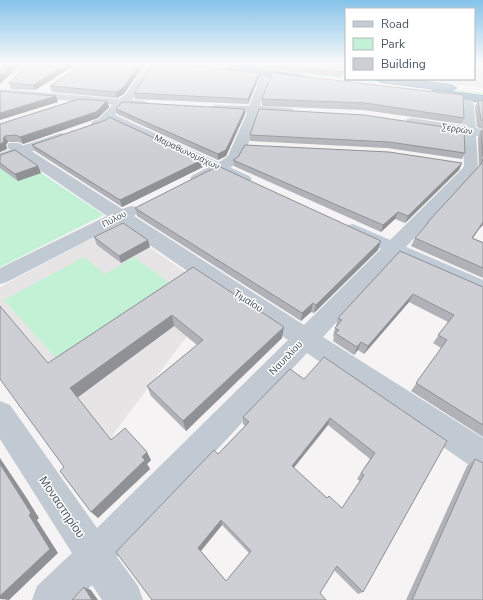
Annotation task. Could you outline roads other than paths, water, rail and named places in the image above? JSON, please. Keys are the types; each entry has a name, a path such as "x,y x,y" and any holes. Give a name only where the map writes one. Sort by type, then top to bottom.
{"highway":[{"path":"439,92 476,98"}],"street":[{"path":"20,92 120,103 159,105"},
{"path":"38,95 42,92"},
{"path":"120,103 120,97 124,92"},
{"path":"88,124 103,122 132,92"},
{"path":"184,185 232,160 240,146 260,92"},
{"name":"Ναυπλίου","path":"51,600 469,171 464,164 476,132 476,98"},
{"path":"59,107 86,99"},
{"path":"206,107 299,112"},
{"name":"Μαραθωνομάχων","path":"109,116 260,186"},
{"name":"Σερρών","path":"401,121 476,132"},
{"path":"0,158 12,149 70,130"},
{"path":"240,146 256,146"},
{"name":"Τιμαίου","path":"12,149 120,216 483,456"},
{"name":"Πύλου","path":"0,277 148,202"},
{"path":"336,221 483,289"},
{"name":"Μοναστηρίου","path":"0,414 124,600"}]}
